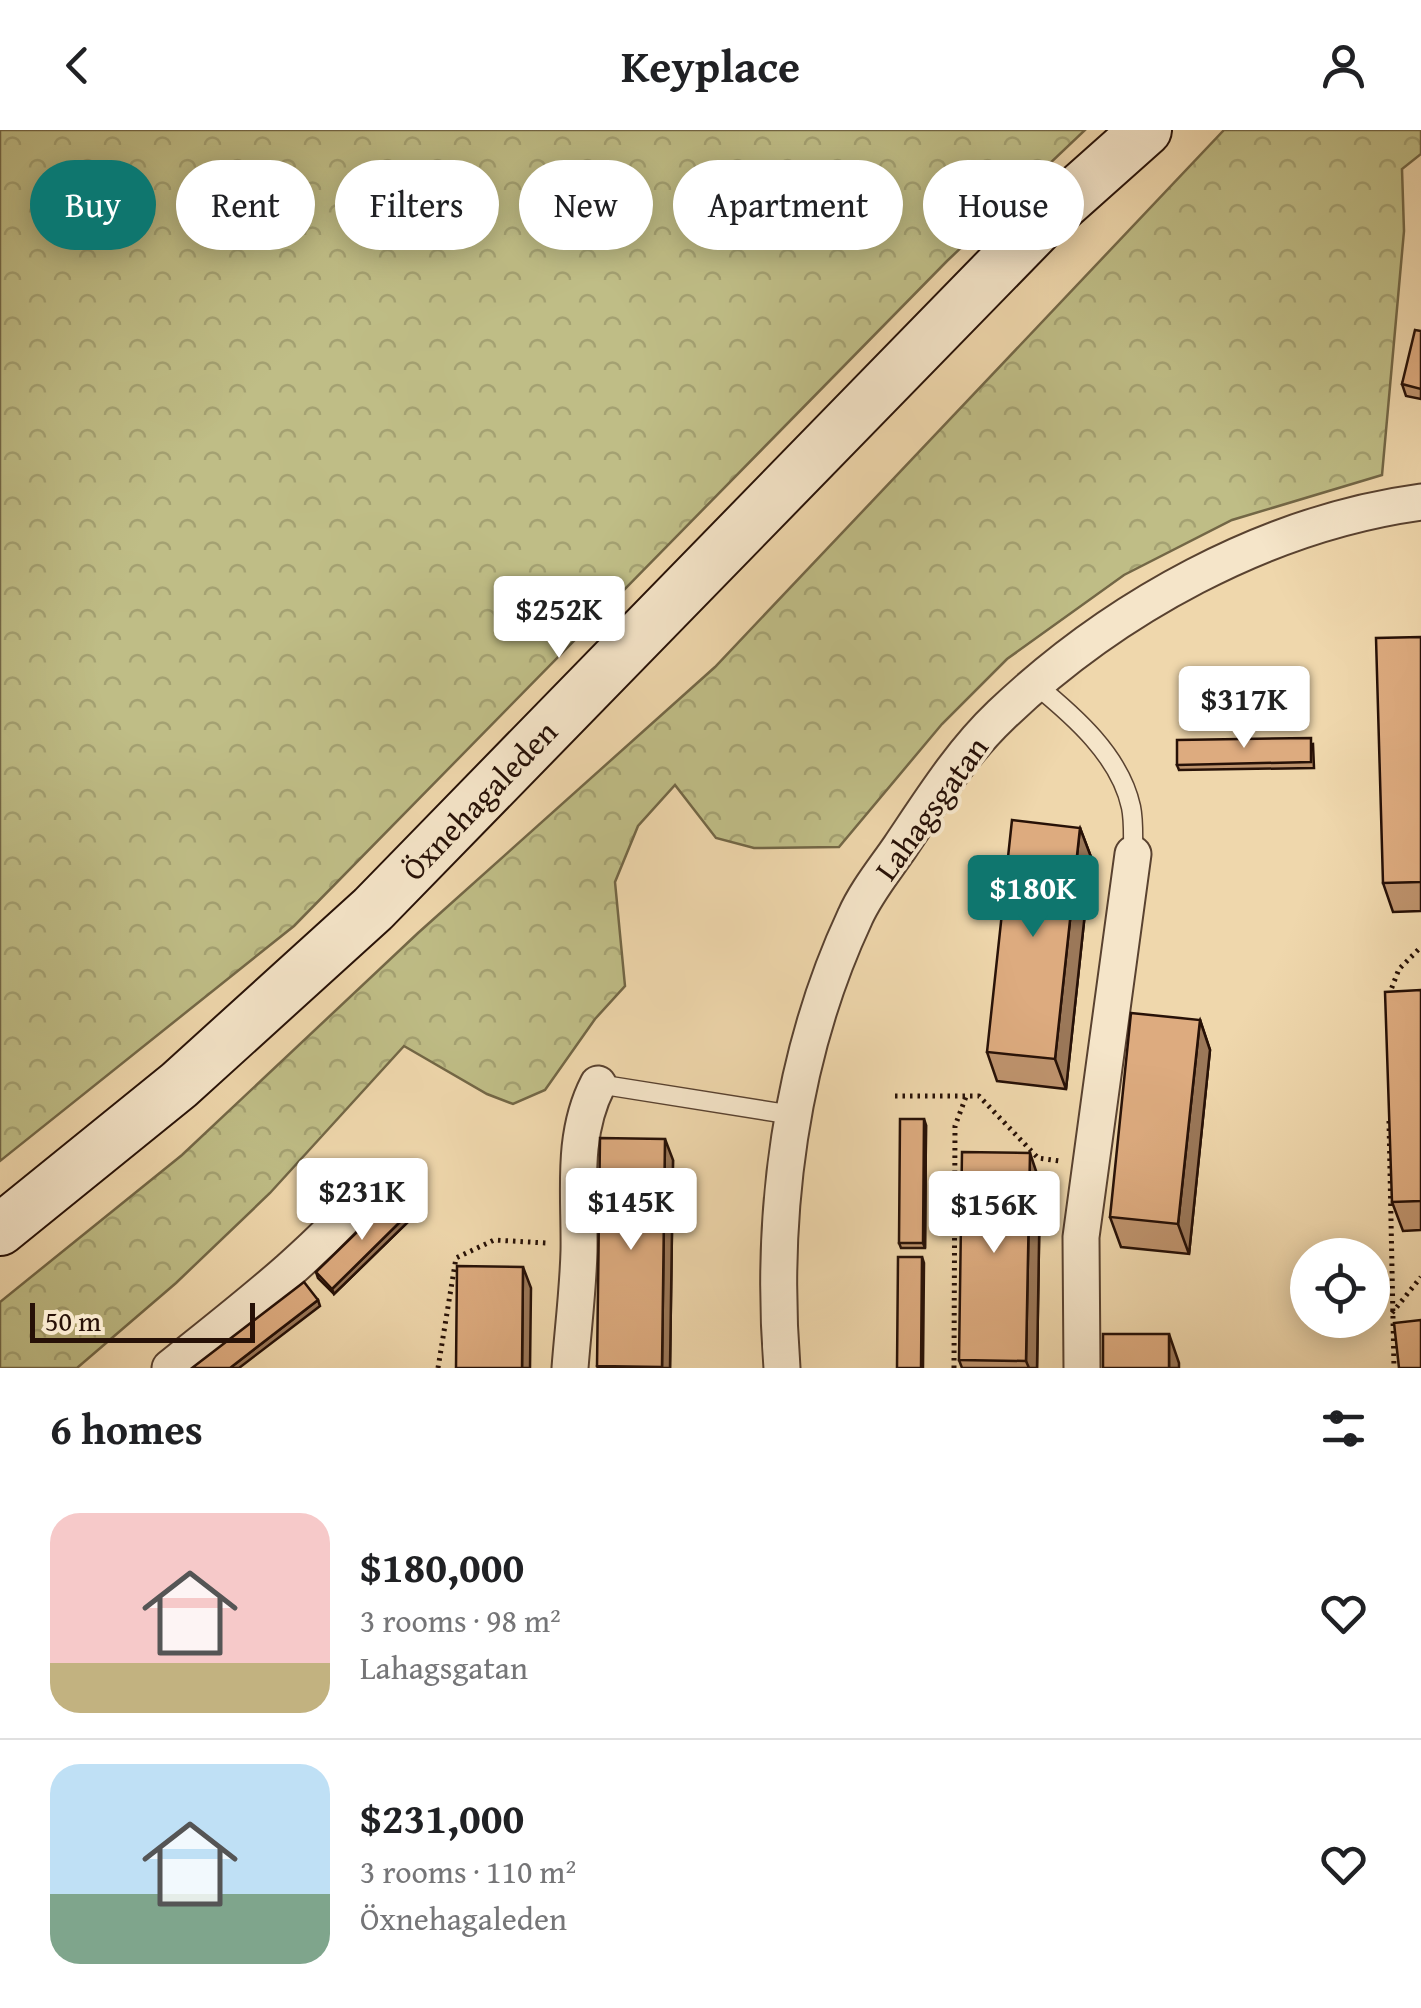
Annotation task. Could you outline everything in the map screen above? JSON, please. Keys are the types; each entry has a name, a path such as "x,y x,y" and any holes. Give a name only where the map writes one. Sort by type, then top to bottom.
{"street":[{"name":"Öxnehagaleden","path":"0,1230 179,1086 373,909 1045,220 1146,130"},
{"name":"Lahagsgatan","path":"782,1368 779,1223 793,1115 822,998 856,914 946,778 1000,716 1126,617 1266,544 1421,502"},
{"path":"1082,1368 1080,1237 1133,854"},
{"path":"570,1368 578,1246 577,1163 586,1107 598,1084"},
{"path":"170,1368 301,1261 338,1227 374,1184"}],"lane":[{"path":"1036,684 1072,715 1118,776 1131,806 1133,854"},
{"path":"598,1084 793,1115"}],"path":[{"path":"1389,1006 1389,986 1421,947"},
{"path":"954,1368 954,1126 967,1094"},
{"path":"895,1096 967,1094 990,1105 1038,1158 1092,1166"},
{"path":"1389,1105 1390,1238"},
{"path":"438,1368 456,1258 494,1240 578,1246"},
{"path":"1394,1368 1390,1315 1421,1277"}],"green space":[{"path":"0,130 1085,130 1053,160 923,160 923,250 959,250 294,926 0,1161"},
{"path":"1224,130 1421,130 1421,154 1402,169 1404,231 1382,475 1232,520 1124,575 1007,659 942,724 839,847 754,848 716,838 675,785 638,826 615,882 625,986 595,1019 545,1090 513,1104 487,1094 404,1046 270,1193 176,1283 77,1368 0,1368 0,1302 182,1155 418,933 715,667"}],"building":[{"path":"1415,330 1421,331 1421,389 1402,384"},
{"path":"1421,637 1421,882 1383,883 1376,638"},
{"path":"1311,738 1311,762 1177,765 1177,740"},
{"path":"1012,820 1080,828 1055,1059 987,1052"},
{"path":"1421,990 1421,1201 1392,1202 1385,992"},
{"path":"1131,1013 1200,1020 1178,1224 1110,1217"},
{"path":"900,1119 924,1119 923,1243 899,1243"},
{"path":"600,1138 665,1139 662,1367 597,1366"},
{"path":"962,1152 1030,1153 1026,1361 959,1360"},
{"path":"392,1198 408,1214 332,1289 316,1272"},
{"path":"898,1257 922,1257 921,1368 897,1368"},
{"path":"457,1266 523,1267 522,1368 456,1368"},
{"path":"304,1282 318,1300 230,1368 192,1368"},
{"path":"1421,1320 1421,1368 1399,1368 1394,1323"},
{"path":"1103,1334 1169,1334 1169,1368 1103,1368"}]}
